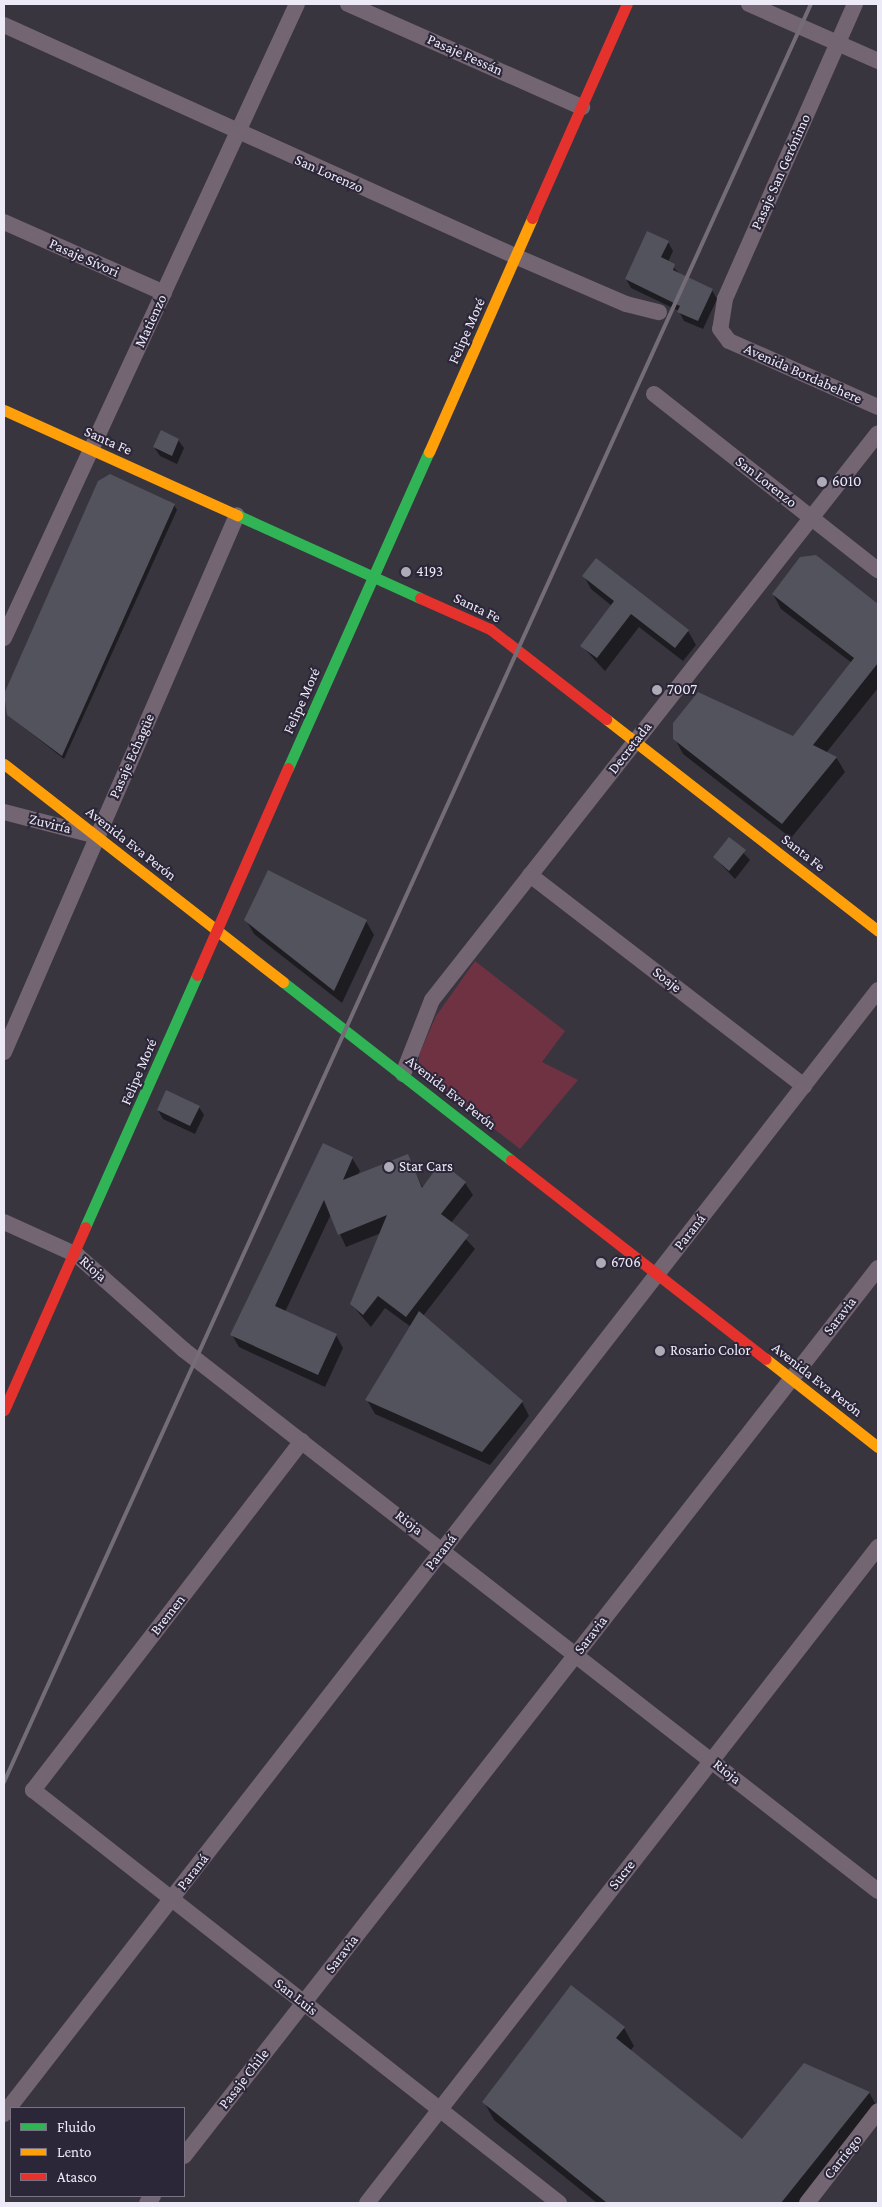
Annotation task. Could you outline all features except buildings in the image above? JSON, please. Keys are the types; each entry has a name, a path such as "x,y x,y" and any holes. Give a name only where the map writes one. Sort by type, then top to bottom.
{"main road":[{"name":"Felipe Moré","path":"4,1410 77,1254 217,929 517,257 627,4"},
{"name":"Santa Fe","path":"4,410 490,629 878,930"},
{"name":"Avenida Eva Perón","path":"4,764 878,1447"}],"street":[{"name":"Matienzo","path":"4,638 298,4"},
{"name":"Pasaje Pessán","path":"348,4 582,107"},
{"path":"749,4 878,61"},
{"name":"Pasaje San Gerónimo","path":"729,341 720,329 725,299 855,4"},
{"name":"San Lorenzo","path":"4,25 238,133 517,257 626,304 659,312"},
{"name":"Pasaje Sívori","path":"4,222 164,294"},
{"name":"Avenida Bordabehere","path":"729,341 878,407"},
{"name":"San Lorenzo","path":"654,394 878,570"},
{"name":"Decretada","path":"403,1074 432,1000 878,433"},
{"name":"Pasaje Echagüe","path":"4,1052 237,515"},
{"name":"Zuviría","path":"4,812 97,836"},
{"name":"Soaje","path":"530,874 804,1086"},
{"name":"Paraná","path":"4,2114 878,990"},
{"name":"Rioja","path":"4,1222 77,1254 184,1350 444,1549 878,1891"},
{"name":"Saravia","path":"304,2003 878,1268"},
{"name":"Bremen","path":"33,1790 302,1441"},
{"name":"Sucre","path":"367,2203 878,1547"},
{"name":"San Luis","path":"33,1790 559,2203"},
{"name":"Pasaje Chile","path":"185,2155 304,2003"},
{"name":"Carriego","path":"807,2203 878,2112"}],"shaded area":[{"path":"475,961 565,1031 542,1062 578,1080 520,1149 419,1070 419,1055 436,1016"}],"railway":[{"path":"4,1782 811,4"}],"traffic: fast":[{"path":"288,768 429,452"},
{"path":"237,515 420,598"},
{"path":"85,1227 197,975"},
{"path":"283,982 511,1160"}],"traffic: slow":[{"path":"429,452 532,218"},
{"path":"4,410 237,515"},
{"path":"606,719 878,931"},
{"path":"4,764 283,982"},
{"path":"766,1359 878,1447"}],"traffic: jam":[{"path":"532,218 627,4"},
{"path":"420,598 490,629 606,719"},
{"path":"197,975 288,768"},
{"path":"511,1160 766,1359"},
{"path":"4,1410 85,1227"}],"place":[{"name":"6010","path":"822,482"},
{"name":"4193","path":"406,572"},
{"name":"7007","path":"657,690"},
{"name":"Star Cars","path":"389,1167"},
{"name":"6706","path":"601,1263"},
{"name":"Rosario Color","path":"660,1351"}]}
